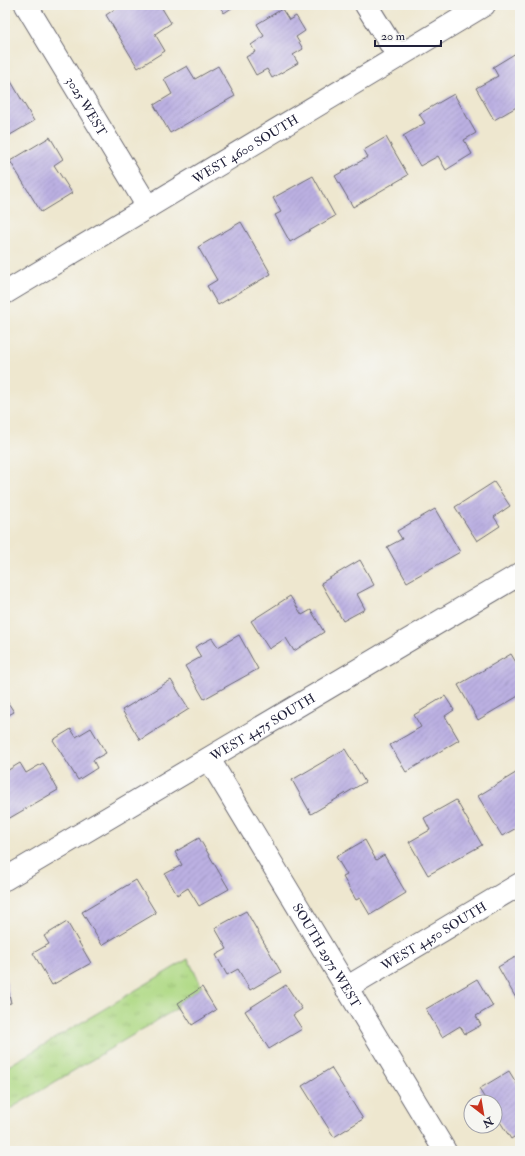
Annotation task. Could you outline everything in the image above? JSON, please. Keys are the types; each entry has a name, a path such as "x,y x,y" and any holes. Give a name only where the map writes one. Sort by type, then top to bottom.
{"street":[{"name":"3025 WEST","path":"26,5 148,207"},
{"path":"366,5 398,56"},
{"name":"WEST 4600 SOUTH","path":"5,293 484,5"},
{"name":"WEST 4475 SOUTH","path":"5,879 520,574"},
{"name":"SOUTH 2975 WEST","path":"209,759 445,1151"},
{"name":"WEST 4450 SOUTH","path":"346,988 520,884"}],"green space":[{"path":"188,959 202,987 178,1003 176,1009 5,1112 5,1068"}],"building":[{"path":"121,5 160,5 171,23 155,34 165,51 138,68 106,15"},
{"path":"219,5 236,5 224,13"},
{"path":"282,9 289,20 296,16 305,31 296,37 303,49 293,55 298,63 272,78 267,69 256,75 246,57 255,52 251,45 264,36 257,24"},
{"path":"516,53 520,61 520,105 494,120 476,88 498,76 493,67"},
{"path":"187,66 195,79 218,66 235,96 170,133 154,105 172,94 164,79"},
{"path":"5,71 34,121 5,138"},
{"path":"454,94 476,133 464,140 472,154 446,170 438,156 420,166 403,136 425,123 419,114"},
{"path":"50,137 63,159 54,165 72,193 41,212 10,161"},
{"path":"386,137 408,175 353,207 335,176 368,157 364,150"},
{"path":"313,176 335,216 290,242 275,215 281,212 273,198"},
{"path":"241,222 271,274 218,305 207,286 217,280 198,247"},
{"path":"494,482 510,506 494,517 500,526 477,541 455,507"},
{"path":"435,509 460,552 407,582 387,547 402,539 397,531"},
{"path":"360,560 374,585 357,594 365,609 343,621 321,583"},
{"path":"290,596 302,615 311,610 324,632 294,651 286,638 269,649 251,621"},
{"path":"239,635 258,669 204,699 185,666 201,657 195,647 212,638 218,647"},
{"path":"511,654 520,669 520,695 478,720 458,685"},
{"path":"171,680 189,709 140,740 122,710"},
{"path":"445,696 454,710 445,716 459,740 406,772 390,745 421,727 414,715"},
{"path":"5,698 14,712 5,717"},
{"path":"91,728 106,753 93,760 97,768 78,780 53,740 71,729 76,737"},
{"path":"345,749 365,782 311,814 292,780"},
{"path":"20,763 26,773 43,763 58,790 8,819 5,813 5,772"},
{"path":"519,771 520,826 502,836 478,796"},
{"path":"456,800 482,845 428,875 409,842 430,830 424,818"},
{"path":"199,838 229,889 199,906 188,888 177,895 165,874 182,865 175,852"},
{"path":"365,840 376,860 384,855 406,893 370,915 360,898 356,900 343,877 347,875 336,857"},
{"path":"136,880 156,913 102,945 82,912"},
{"path":"246,911 281,972 250,990 238,969 227,975 216,955 227,949 215,928"},
{"path":"67,922 91,963 52,985 33,953 49,944 44,936"},
{"path":"519,955 520,957 520,1005 498,967"},
{"path":"5,976 11,1003 5,1004"},
{"path":"477,979 493,1006 476,1016 481,1025 465,1034 460,1026 442,1037 426,1009"},
{"path":"286,985 302,1009 293,1015 302,1029 269,1049 245,1011"},
{"path":"202,987 216,1010 192,1025 178,1003"},
{"path":"331,1068 363,1119 334,1137 302,1086"},
{"path":"509,1071 520,1089 520,1133 511,1139 503,1126 503,1094 482,1094 479,1089"}]}
